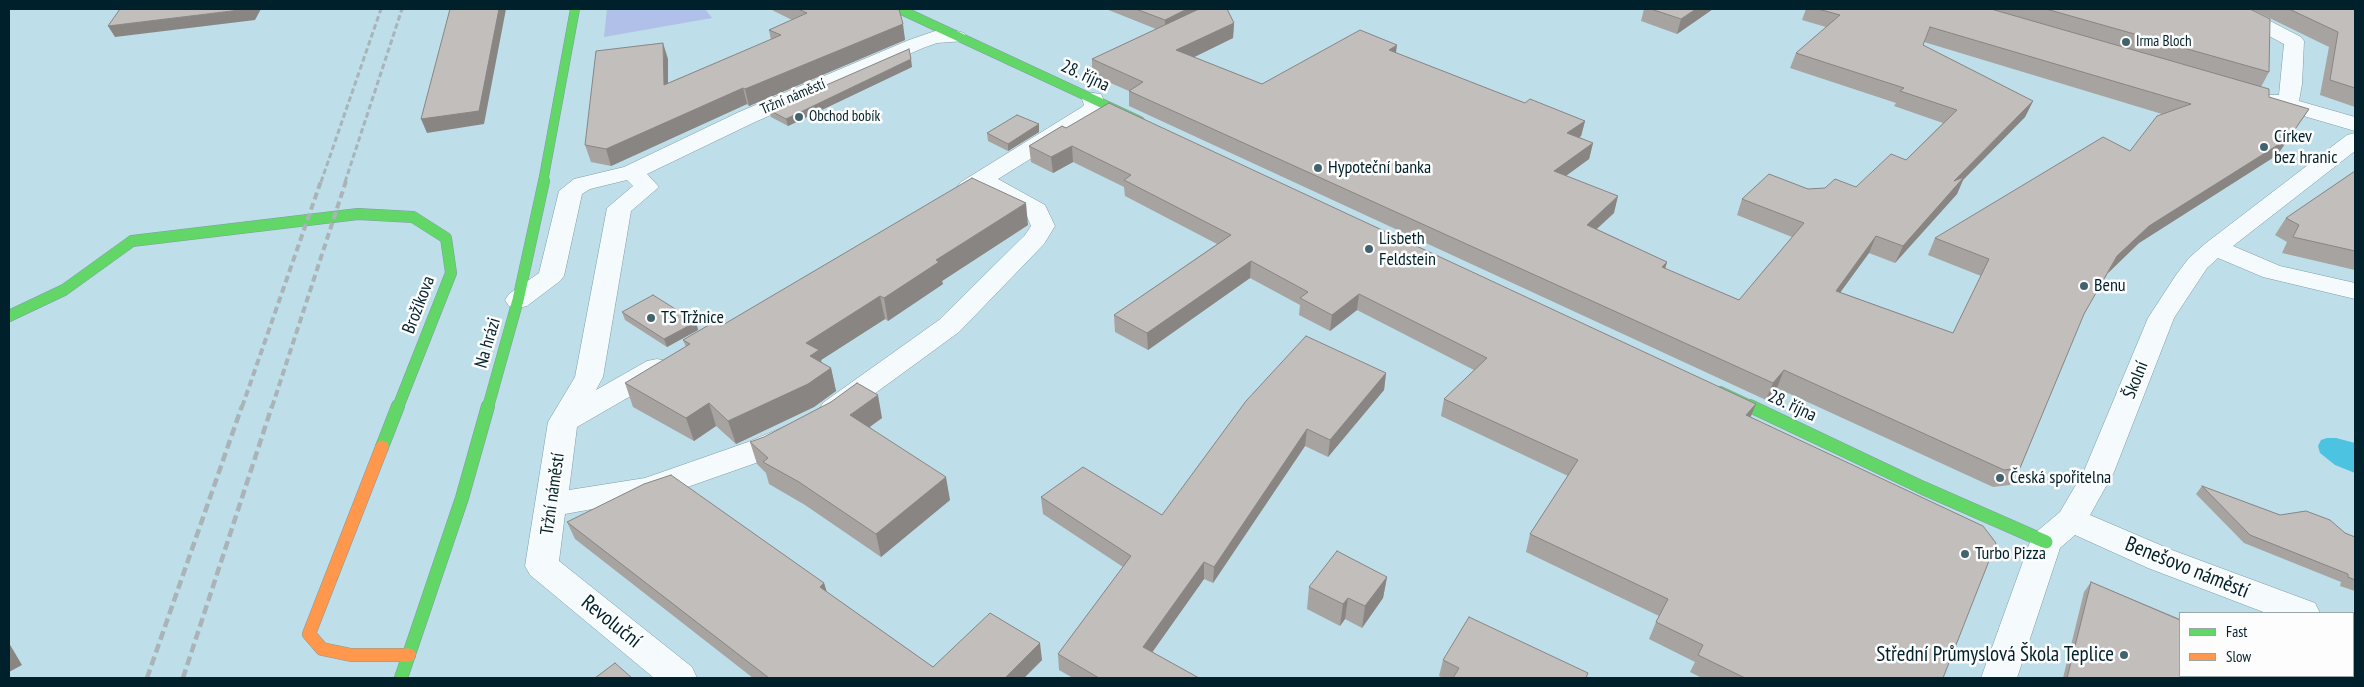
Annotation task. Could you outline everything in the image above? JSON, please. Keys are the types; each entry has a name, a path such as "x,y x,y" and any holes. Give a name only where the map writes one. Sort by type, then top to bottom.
{"street":[{"name":"Na hrázi","path":"401,678 462,498 518,300 536,218 575,9"},
{"name":"28. října","path":"899,9 1147,124"},
{"path":"2233,9 2294,40 2288,104"},
{"name":"Tržní náměstí","path":"518,300 551,276 571,191 582,184 632,172 746,117 921,42 935,37 957,36"},
{"path":"2260,96 2355,124"},
{"path":"952,198 1090,112 1094,105 1093,99"},
{"name":"Školní","path":"1999,678 2046,542 2071,520 2098,472 2161,318 2198,263 2355,140"},
{"name":"Tržní náměstí","path":"542,566 563,422 589,377 619,208 647,187 632,172"},
{"path":"551,504 648,490 758,450 825,416 948,326 1035,239 1042,226 1036,210 982,180"},
{"name":"Brožíkova","path":"9,316 64,290 132,241 358,214 413,217 446,238 451,273 309,634 322,649 351,655 409,655"},
{"path":"2215,248 2272,272 2355,291"},
{"path":"563,422 680,355"},
{"name":"28. října","path":"1706,385 1923,488 2046,542"},
{"name":"Benešovo náměstí","path":"2071,520 2160,559 2301,612"},
{"name":"Revoluční","path":"542,566 679,678"}],"shaded area":[{"path":"607,9 705,9 712,18 604,37"},
{"path":"2336,438 2355,443 2355,473 2335,465 2320,453 2318,446 2321,440"}],"building":[{"path":"120,9 248,9 108,26"},
{"path":"450,9 499,9 479,111 421,119"},
{"path":"798,9 899,9 903,24 745,89 743,88 606,149 585,145 596,51 663,43 664,85 781,35 769,30 807,13"},
{"path":"1136,9 1187,9 1165,20"},
{"path":"1199,9 1227,9 1234,23 1176,50 1262,84 1360,30 1397,45 1389,50 1525,103 1530,99 1585,121 1567,133 1593,143 1554,171 1618,196 1587,225 1667,262 1662,267 1739,300 1804,223 1742,199 1769,174 1808,189 1825,188 1835,179 1856,187 1891,154 1906,160 1957,110 1900,91 1904,88 1796,53 1840,15 1818,9 1991,9 2269,89 2269,97 2309,109 2291,135 2281,143 2149,226 2117,256 2084,314 2020,468 2004,470 1784,370 1773,383 1129,91 1143,82 1092,59","holes":["1930,27 2191,104 2157,116 2130,151 2103,137 1935,238 1989,259 1953,333 1836,291 1876,236 1903,246 1964,177 1954,181 2033,101 1923,45"]},
{"path":"1651,9 1696,9 1681,19"},
{"path":"2046,9 2250,9 2270,19 2269,72"},
{"path":"2289,9 2355,9 2355,88 2330,80 2338,32"},
{"path":"909,49 911,59 786,119 769,110"},
{"path":"1109,103 1756,404 1746,415 1983,526 1996,543 1943,678 1745,678 1698,655 1703,645 1656,622 1668,599 1530,534 1578,460 1444,399 1487,358 1359,294 1332,315 1300,298 1308,292 1251,261 1147,333 1114,315 1231,235 1124,180 1131,175 1072,146 1051,157 1029,146 1062,126 1066,128"},
{"path":"1017,115 1039,124 1008,144 987,133"},
{"path":"2355,171 2355,251 2293,237 2299,225 2286,218"},
{"path":"972,178 1026,203 936,260 939,262 884,298 880,296 806,343 819,350 810,356 831,368 808,384 728,421 709,403 686,418 625,383 690,344 683,340 714,322 721,326"},
{"path":"653,295 696,322 664,339 622,312"},
{"path":"1306,336 1386,373 1330,440 1307,429 1214,567 1204,562 1143,647 1199,678 1099,678 1058,654 1131,556 1041,497 1083,467 1162,515 1246,401"},
{"path":"857,383 878,395 850,415 946,477 876,534 799,482 763,462 768,458 750,442 764,437 831,402"},
{"path":"671,475 824,583 820,587 933,667 990,613 1040,643 1005,678 769,678 567,522 644,484"},
{"path":"2202,486 2280,515 2306,511 2330,520 2345,533 2355,537 2355,580 2348,577 2348,574 2250,535"},
{"path":"1337,551 1387,577 1365,606 1348,598 1343,604 1309,587"},
{"name":"Střední Průmyslová Škola Teplice","path":"2091,582 2179,620 2179,677 2322,678 2067,678"},
{"path":"1469,617 1588,673 1586,678 1453,678 1459,668 1443,660"},
{"path":"615,663 632,678 595,678"}],"railway":[{"path":"321,182 381,9"},
{"path":"345,182 402,9"},
{"path":"242,407 321,181"},
{"path":"272,407 346,181"},
{"path":"147,678 242,406"},
{"path":"183,678 272,406"}],"traffic: fast":[{"path":"401,678 462,498 518,300 535,228 575,9"},
{"path":"899,9 1140,121"},
{"path":"9,316 64,290 132,241 358,214 413,217 446,238 451,273 382,447"},
{"path":"1720,392 1923,488 2046,542"}],"traffic: slow":[{"path":"382,447 309,634 322,649 351,655 409,655"}],"place":[{"name":"Irma Bloch","path":"2126,42"},
{"name":"Obchod bobík","path":"799,117"},
{"name":"Církev bez hranic","path":"2264,147"},
{"name":"Hypoteční banka","path":"1318,168"},
{"name":"Lisbeth Feldstein","path":"1369,249"},
{"name":"Benu","path":"2084,286"},
{"name":"TS Tržnice","path":"651,318"},
{"name":"Česká spořitelna","path":"2000,478"},
{"name":"Turbo Pizza","path":"1965,554"},
{"name":"Střední Průmyslová Škola Teplice","path":"2124,655"}]}
